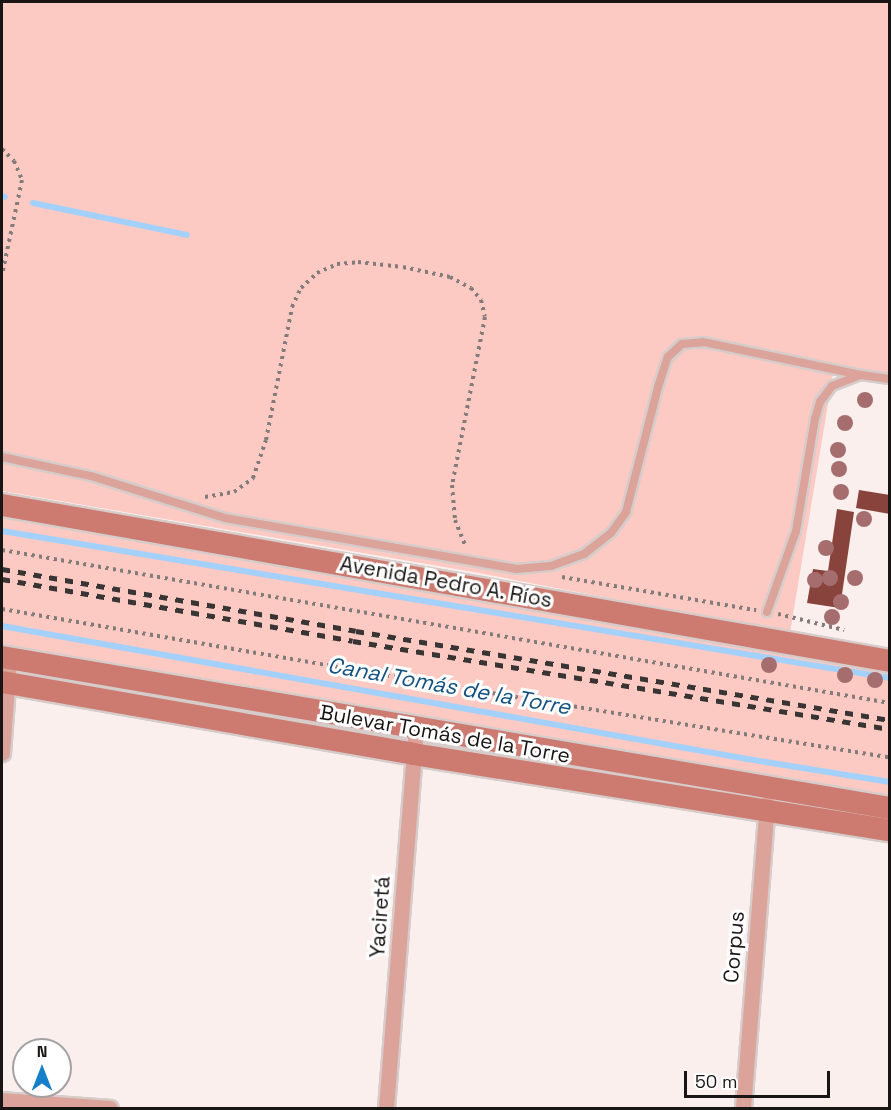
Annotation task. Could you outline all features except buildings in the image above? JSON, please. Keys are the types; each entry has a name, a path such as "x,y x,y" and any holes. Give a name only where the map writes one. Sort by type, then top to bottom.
{"street":[{"name":"Avenida Pedro A. Ríos","path":"2,505 890,661"},
{"path":"2,753 5,658"},
{"name":"Bulevar Tomás de la Torre","path":"5,658 416,730 768,800 890,830"},
{"name":"Bulevar Tomás de la Torre","path":"4,682 413,754 768,800 890,808"},
{"name":"Yaciretá","path":"386,1108 416,730"},
{"name":"Corpus","path":"743,1108 768,800"},
{"path":"2,1100 110,1108"}],"lane":[{"path":"2,458 92,476 225,518 516,569 551,566 584,554 611,533 626,512 658,387 668,357 682,344 703,342 890,379"},
{"path":"767,612 796,531 815,419 820,402 832,386 861,375"}],"path":[{"path":"2,149 14,161 22,180 2,275"},
{"path":"197,496 207,498 234,492 253,478 266,440 292,307 301,288 317,273 337,264 358,262 403,267 450,277 471,288 481,300 485,317 452,485 454,520 463,544 481,563"},
{"path":"2,550 890,703"},
{"path":"550,574 804,618 848,631"},
{"path":"2,609 411,680 890,758"}],"shaded area":[{"path":"2,2 889,2 889,383 833,374 790,633 473,572 2,491"},
{"path":"2,505 889,661 889,808 2,657"},
{"path":"24,671 390,732 395,736 394,742 22,677"},
{"path":"433,740 749,792 754,796 753,802 427,747 428,742"}],"waterway":[{"path":"33,203 187,235"},
{"path":"2,531 890,678"},
{"name":"Canal Tomás de la Torre","path":"2,626 747,759 890,782"}],"railway":[{"path":"2,569 890,720"},
{"path":"2,579 353,641 890,729"}]}
